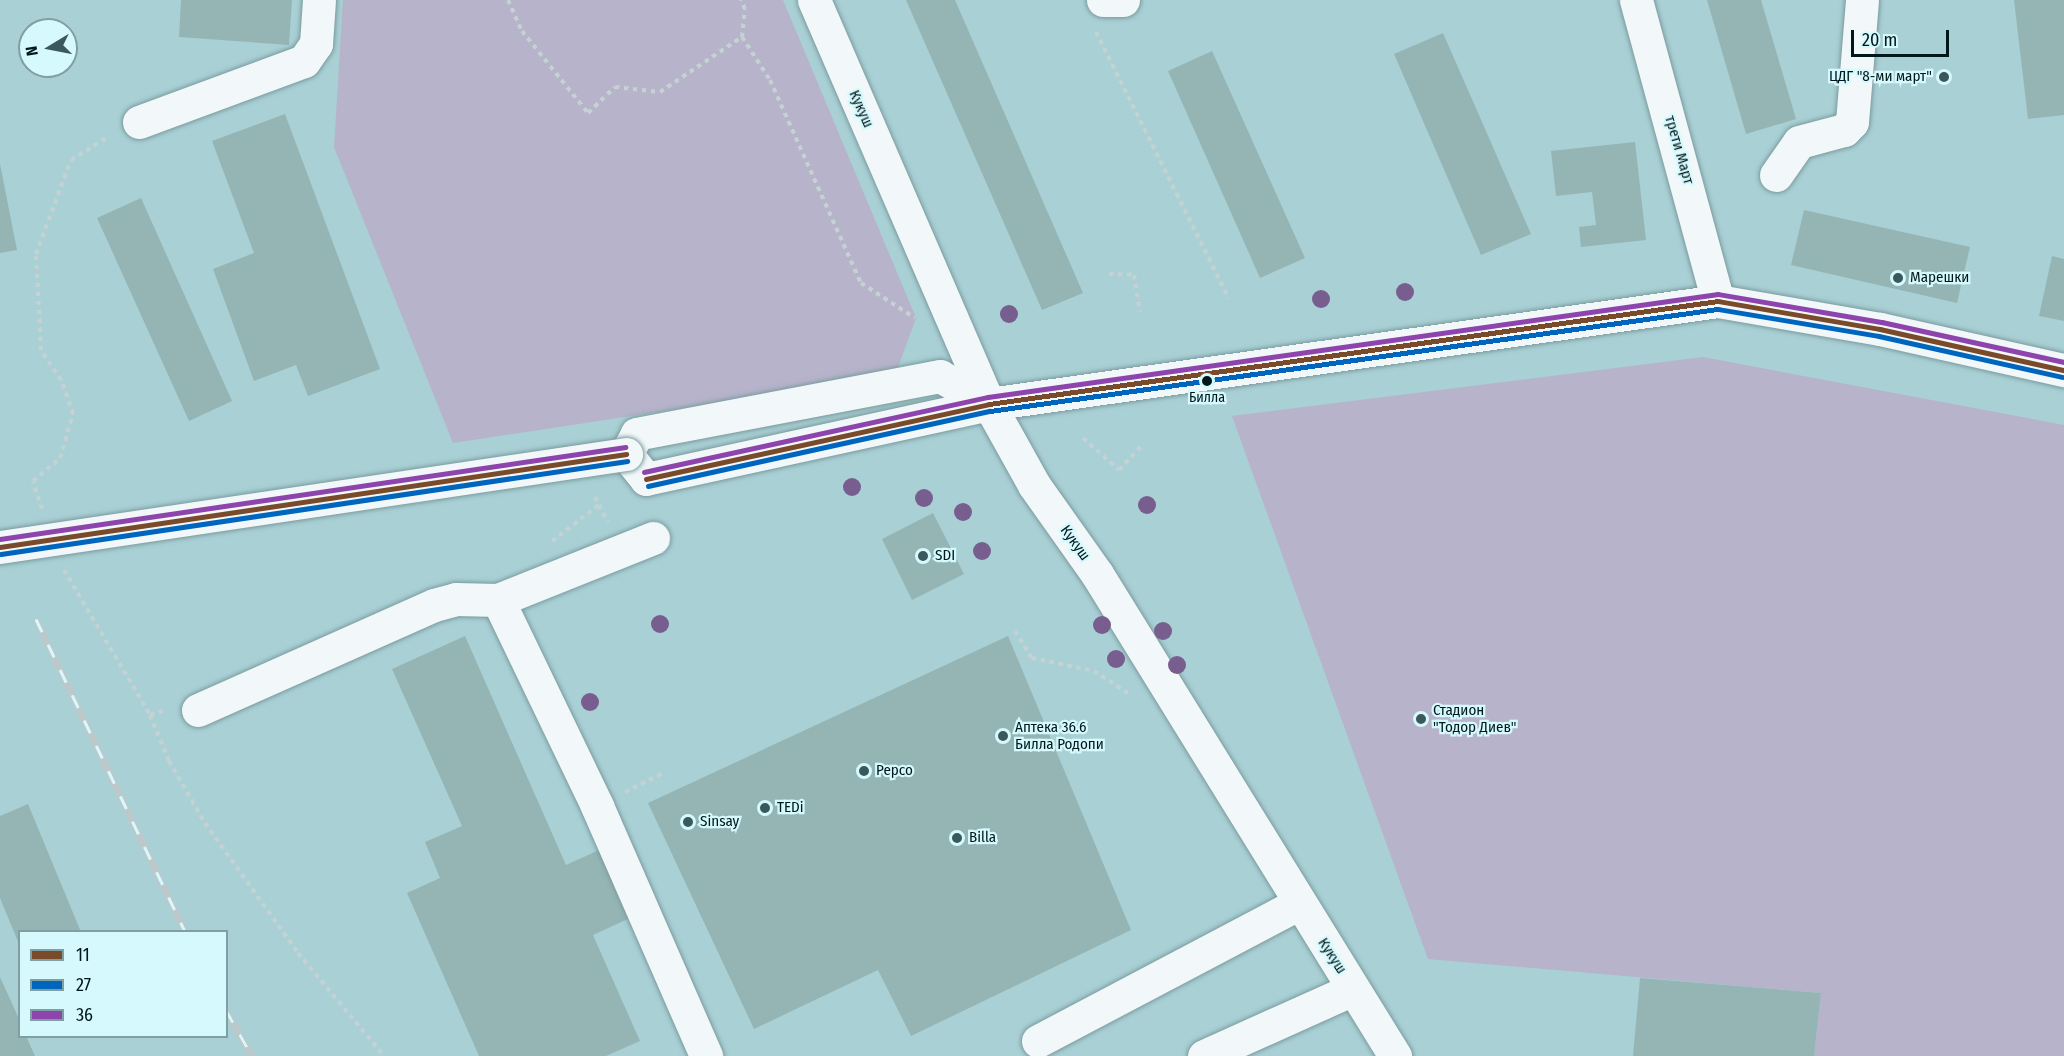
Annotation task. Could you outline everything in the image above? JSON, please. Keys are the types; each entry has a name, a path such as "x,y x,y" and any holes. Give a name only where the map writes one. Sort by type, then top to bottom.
{"street":[{"path":"139,122 304,61 316,44 319,0"},
{"name":"Кукуш","path":"814,0 989,404 1034,485 1097,574 1298,904 1395,1056"},
{"path":"1097,10 1123,0"},
{"name":"трети Март","path":"1636,0 1718,300"},
{"path":"1776,175 1799,142 1844,130 1852,122 1862,0"},
{"path":"626,454 646,479 989,404 1718,300 1880,329 2064,370"},
{"path":"626,454 637,434 940,376 989,404"},
{"path":"0,548 626,454"},
{"path":"198,710 434,605 456,599 498,600 653,538"},
{"path":"498,600 597,806 706,1056"},
{"path":"1038,1041 1298,904"},
{"path":"1204,1056 1353,989"}],"path":[{"path":"508,0 522,31 588,113 615,87 660,92 742,37"},
{"path":"741,0 745,9 742,37 770,80 861,284 924,324"},
{"path":"1097,10 1229,299"},
{"path":"45,520 33,482 60,458 73,414 62,380 41,350 36,254 71,160 139,122"},
{"path":"1109,274 1134,275 1140,312"},
{"path":"1083,438 1119,470 1142,445"},
{"path":"595,497 612,528"},
{"path":"60,558 150,715 169,761 206,823 298,953 384,1056"},
{"path":"1015,631 1032,658 1094,671 1142,703"},
{"path":"597,806 665,772"}],"shaded area":[{"path":"343,0 783,0 916,318 895,376 453,443 334,147"},
{"path":"1703,357 2064,425 2064,1056 1814,1056 1821,993 1428,959 1232,416"}],"building":[{"path":"181,0 292,0 289,45 179,37"},
{"path":"906,0 955,0 1083,293 1042,310"},
{"path":"1707,0 1761,0 1796,119 1746,134"},
{"path":"2014,0 2064,0 2064,115 2028,119"},
{"path":"1443,33 1531,234 1481,255 1394,54"},
{"path":"1212,51 1305,258 1260,278 1168,71"},
{"path":"285,114 380,369 308,396 296,365 254,381 213,269 254,253 212,141"},
{"path":"1635,142 1646,240 1581,247 1579,227 1596,225 1592,192 1556,196 1551,151"},
{"path":"0,164 17,250 0,253"},
{"path":"141,198 232,401 189,421 97,218"},
{"path":"1804,210 1970,247 1957,303 1791,265"},
{"path":"2052,256 2064,259 2064,321 2039,316"},
{"name":"SDI","path":"933,513 964,574 912,600 882,539"},
{"path":"465,636 566,865 599,850 630,918 593,935 640,1041 606,1056 479,1056 407,893 440,878 425,842 462,826 392,669"},
{"name":"Billa","path":"1008,636 1131,930 911,1036 878,970 754,1029 648,803"},
{"path":"28,804 80,930 18,930 18,942 0,898 0,816"},
{"path":"0,977 18,1017 18,1038 27,1038 35,1056 0,1056"},
{"path":"1640,978 1821,993 1814,1056 1633,1056"}],"railway":[{"path":"36,619 184,930"},
{"path":"228,1014 252,1056"}],"transit line":[{"name":"36","path":"644,472 988,397 1718,294 1882,322 2064,362"},
{"name":"11","path":"646,479 989,404 1718,301 1880,329 2064,370"},
{"name":"27","path":"648,486 990,411 1718,309 1879,336 2062,377"},
{"name":"36","path":"0,539 625,447"},
{"name":"11","path":"0,547 626,454"},
{"name":"27","path":"1,554 627,461"}],"place":[{"name":"ЦДГ \"8-ми март\"","path":"1944,77"},
{"name":"Марешки","path":"1898,278"},
{"name":"Билла","path":"1207,381"},
{"name":"SDI","path":"923,556"},
{"name":"Стадион \"Тодор Диев\"","path":"1421,719"},
{"name":"Аптека 36.6 Билла Родопи","path":"1003,736"},
{"name":"Pepco","path":"864,771"},
{"name":"TEDi","path":"765,808"},
{"name":"Sinsay","path":"688,822"},
{"name":"Billa","path":"957,838"}]}
